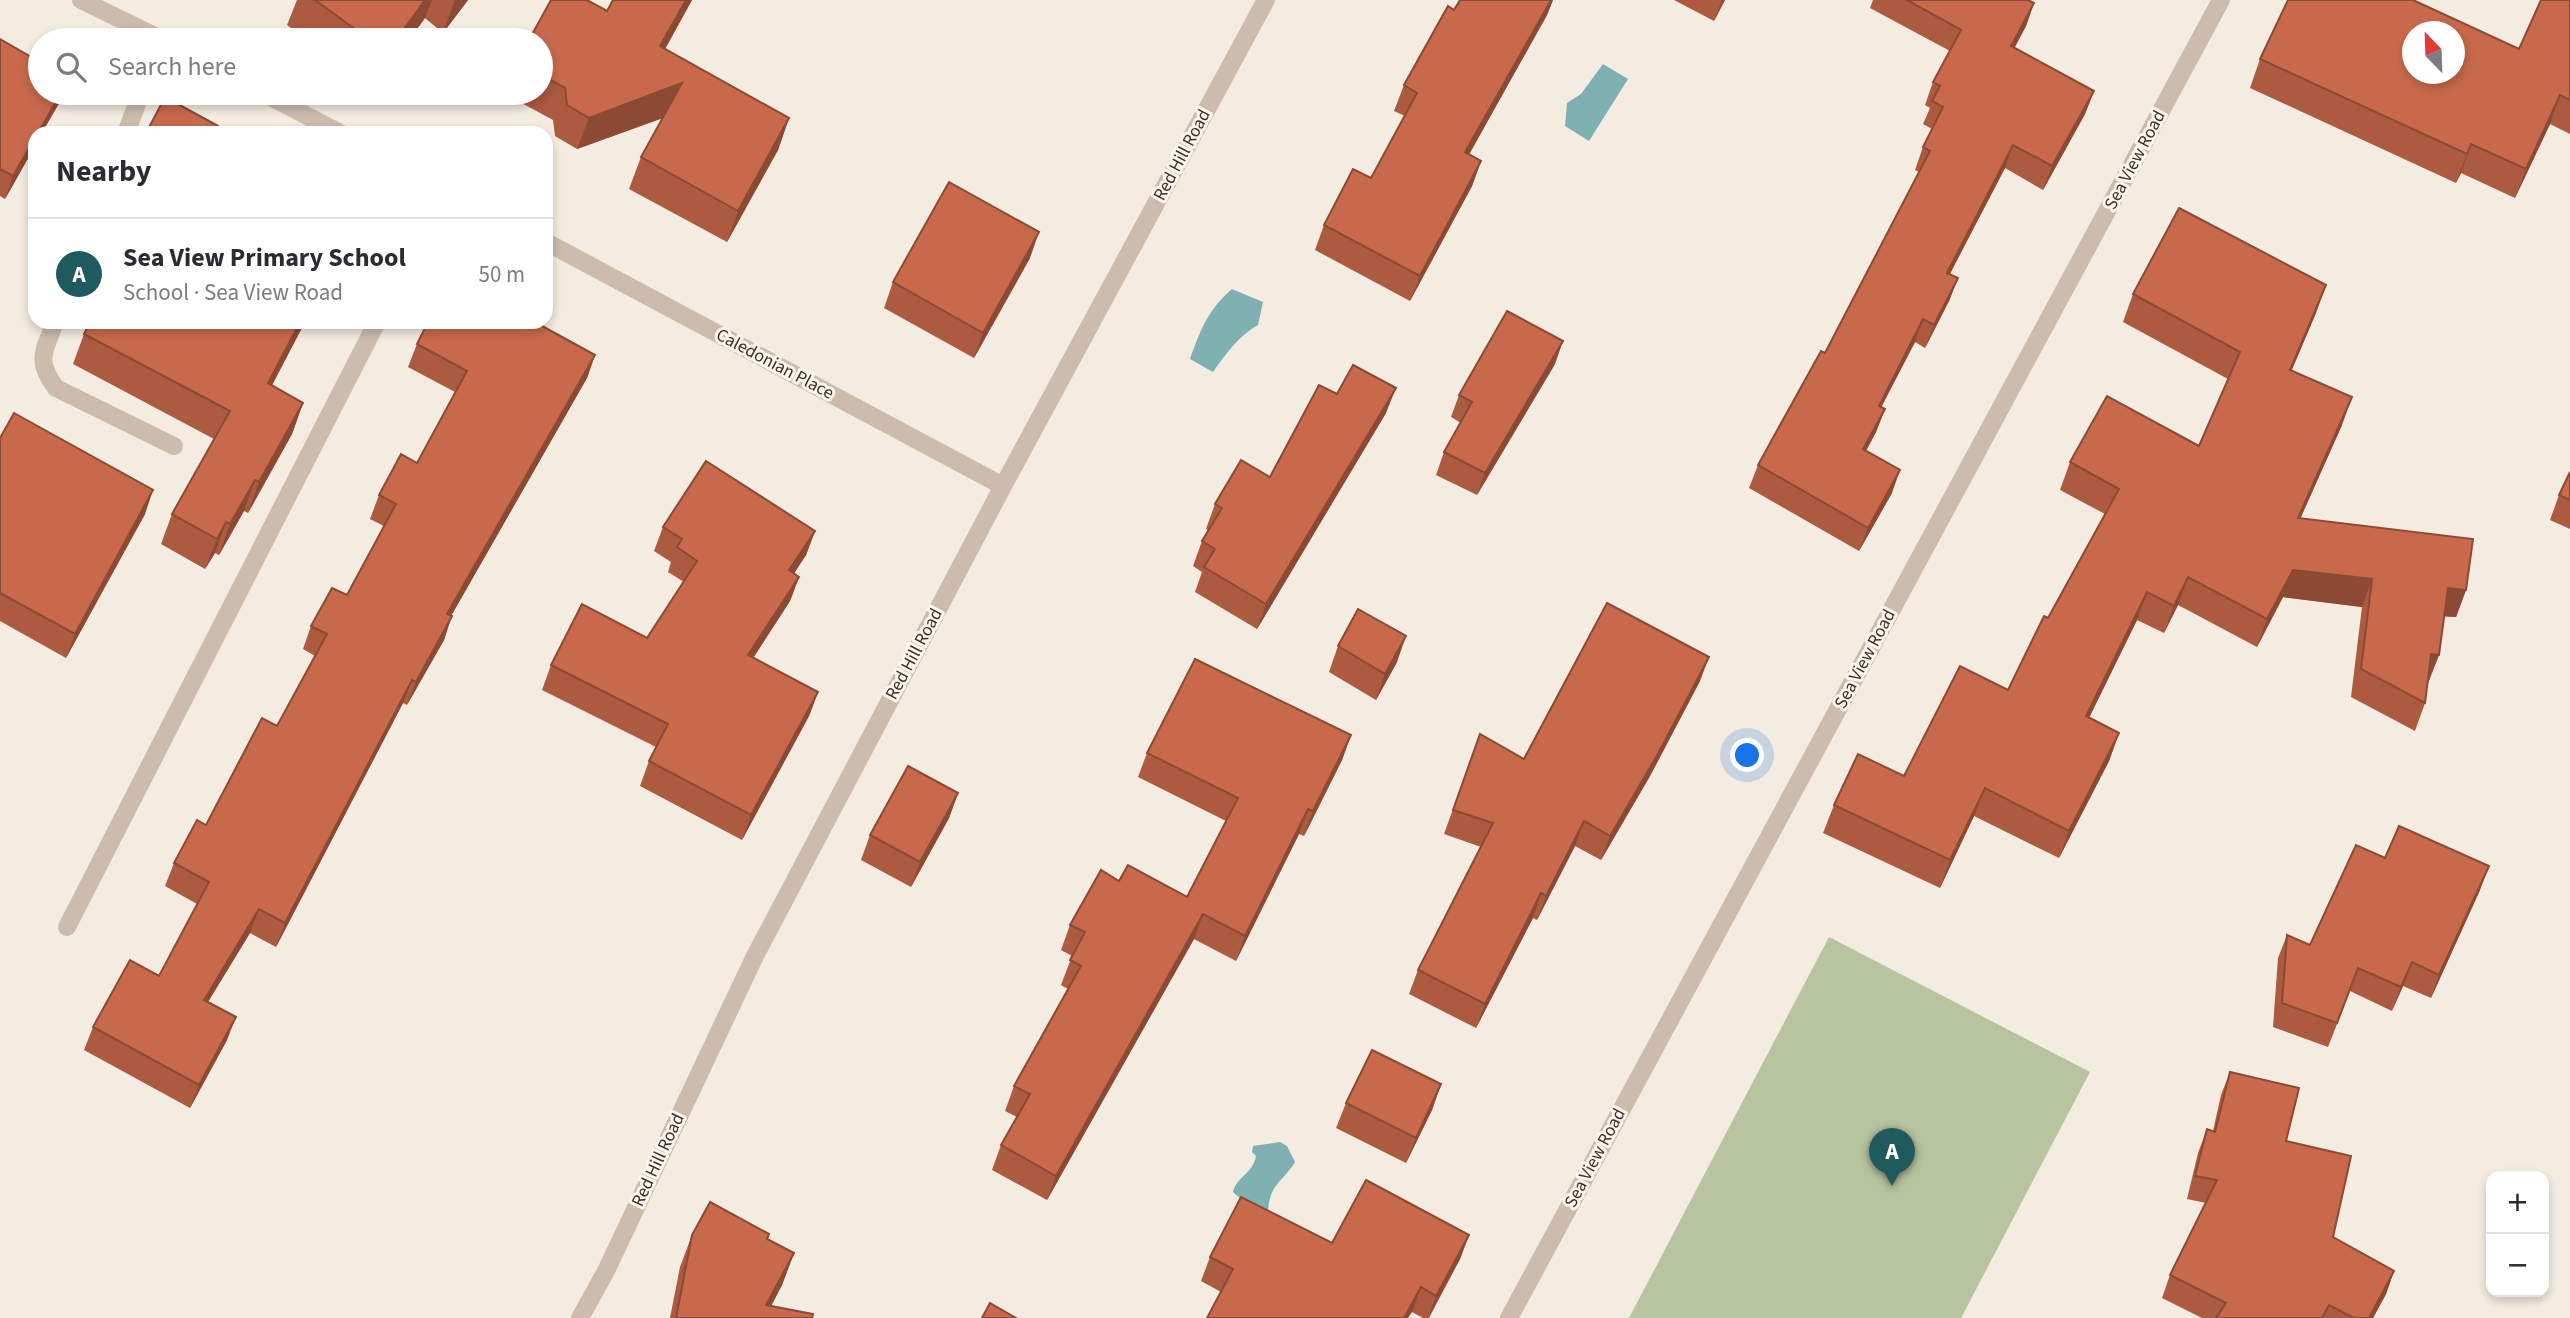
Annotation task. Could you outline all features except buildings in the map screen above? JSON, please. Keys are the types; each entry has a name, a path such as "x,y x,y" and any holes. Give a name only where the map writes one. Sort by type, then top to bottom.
{"street":[{"path":"81,0 138,28"},
{"name":"Red Hill Road","path":"580,1318 606,1271 754,958 1003,486 1266,0"},
{"name":"Sea View Road","path":"1509,1318 2221,0"},
{"path":"129,126 136,105"},
{"path":"286,105 327,126"},
{"name":"Caledonian Place","path":"553,246 1003,486"},
{"path":"52,329 43,355 44,372 56,388 174,446"},
{"path":"67,927 373,329"}],"green space":[{"path":"1829,937 2090,1072 1961,1318 1629,1318"}],"water":[{"path":"1603,64 1628,79 1589,141 1565,126 1567,103 1581,94"},
{"path":"1232,289 1263,302 1258,325 1238,340 1213,372 1190,359 1206,321 1216,305"},
{"path":"1280,1142 1287,1146 1295,1162 1274,1190 1268,1213 1244,1202 1233,1192 1254,1162 1256,1156 1252,1152 1253,1146"}],"place":[{"name":"Sea View Primary School","path":"1892,1186"}]}
